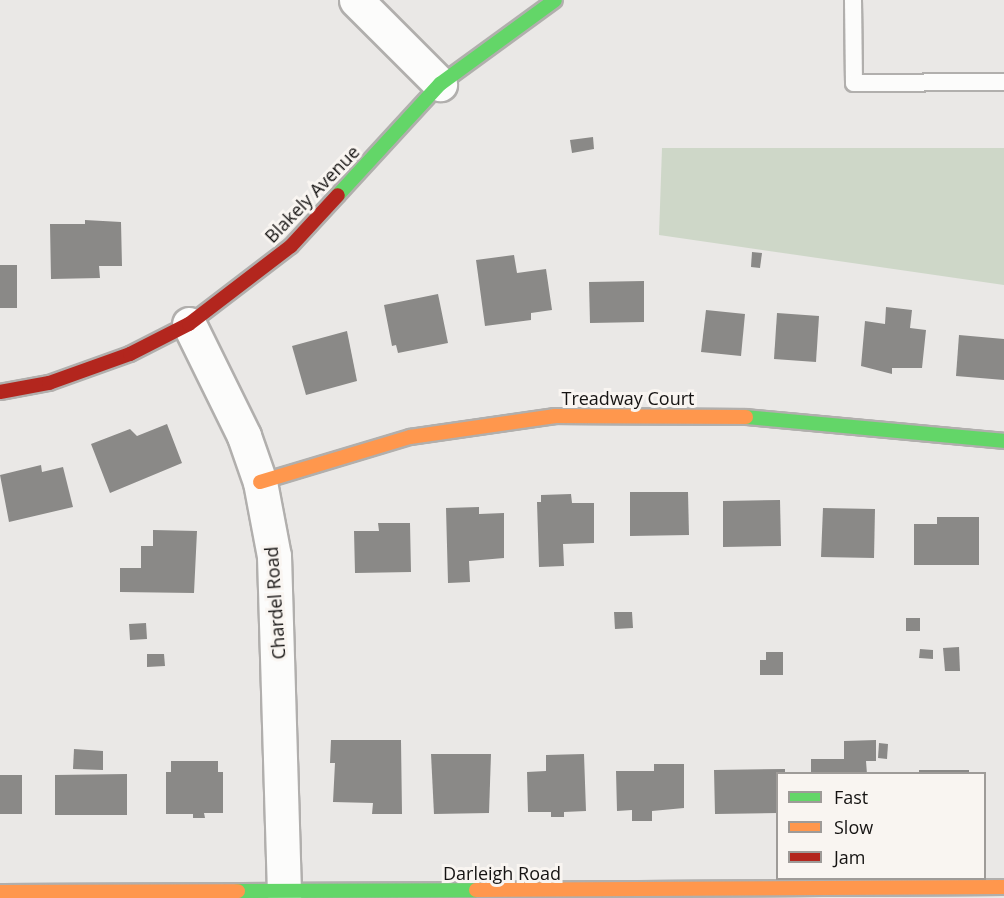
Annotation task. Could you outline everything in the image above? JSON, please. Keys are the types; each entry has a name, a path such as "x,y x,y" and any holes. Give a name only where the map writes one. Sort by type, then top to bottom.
{"street":[{"path":"356,0 440,84"},
{"name":"Blakely Avenue","path":"0,392 49,383 130,354 189,324 291,246 440,84 555,0"},
{"name":"Chardel Road","path":"189,324 216,373 260,482 274,556 278,621 284,894"},
{"name":"Treadway Court","path":"260,482 410,437 555,416 730,416 1004,441"},
{"name":"Darleigh Road","path":"0,892 284,894 1004,887"}],"lane":[{"path":"853,0 854,83 1004,82"}],"green space":[{"path":"662,148 1004,148 1004,285 659,235"}],"building":[{"path":"593,137 594,149 572,153 570,140"},
{"path":"85,220 121,222 122,266 99,266 100,278 51,279 50,224 85,224"},
{"path":"752,252 762,253 760,268 751,267"},
{"path":"514,255 517,273 546,269 552,310 531,313 531,320 485,326 476,260"},
{"path":"0,265 17,265 17,308 0,308"},
{"path":"644,281 644,322 590,323 589,282"},
{"path":"438,294 448,343 398,353 396,345 392,346 384,305"},
{"path":"886,307 912,310 910,328 926,330 922,368 892,368 892,374 861,366 865,321 885,324"},
{"path":"706,310 745,314 741,356 701,352"},
{"path":"777,313 819,316 816,362 774,359"},
{"path":"347,331 357,381 306,395 292,346"},
{"path":"959,335 1004,339 1004,380 956,376"},
{"path":"167,424 182,463 110,493 91,444 130,429 137,436"},
{"path":"41,465 42,472 63,467 73,507 9,522 0,475"},
{"path":"630,492 688,492 689,535 630,536"},
{"path":"571,494 572,503 594,503 594,543 563,544 564,566 539,567 537,502 541,502 541,495"},
{"path":"780,500 781,546 723,547 723,501"},
{"path":"479,507 479,514 504,513 504,558 469,561 470,582 448,583 446,508"},
{"path":"823,508 875,509 874,558 821,557"},
{"path":"937,517 979,517 979,565 914,565 914,524 937,524"},
{"path":"378,523 410,523 411,572 355,573 354,531 379,531"},
{"path":"153,530 197,531 194,593 120,592 120,568 141,568 141,546 153,546"},
{"path":"614,612 632,612 633,628 615,629"},
{"path":"906,618 920,618 920,631 906,631"},
{"path":"146,623 147,639 130,640 129,624"},
{"path":"959,647 960,671 945,671 943,648"},
{"path":"920,649 933,650 933,659 919,658"},
{"path":"766,652 783,652 783,675 760,675 760,660 766,660"},
{"path":"147,654 164,654 165,666 147,667"},
{"path":"331,740 401,740 402,814 372,814 373,803 333,802 335,763 330,763"},
{"path":"876,740 876,761 866,761 867,772 811,772 811,759 844,759 844,741"},
{"path":"879,743 888,744 887,759 878,758"},
{"path":"74,749 103,751 103,770 73,769"},
{"path":"431,754 491,754 489,813 434,814"},
{"path":"584,754 586,811 564,812 564,817 551,817 551,812 528,812 527,772 546,771 546,755"},
{"path":"171,761 218,761 218,772 223,772 223,813 204,813 205,818 193,818 193,814 166,814 166,772 171,772"},
{"path":"654,764 684,764 684,808 652,811 652,821 632,821 632,810 617,811 616,771 654,771"},
{"path":"785,769 785,772 776,772 776,813 715,814 714,770"},
{"path":"919,770 969,770 969,772 919,772"},
{"path":"127,774 127,815 55,815 55,775"},
{"path":"0,775 22,775 22,814 0,814"}],"traffic: fast":[{"path":"338,195 440,84 555,0"},
{"path":"746,417 1004,441"},
{"path":"238,891 476,890"}],"traffic: slow":[{"path":"260,482 410,437 555,416 746,417"},
{"path":"476,890 1004,887"},
{"path":"0,892 238,891"}],"traffic: jam":[{"path":"0,392 49,383 130,354 189,324 291,246 338,195"}]}
